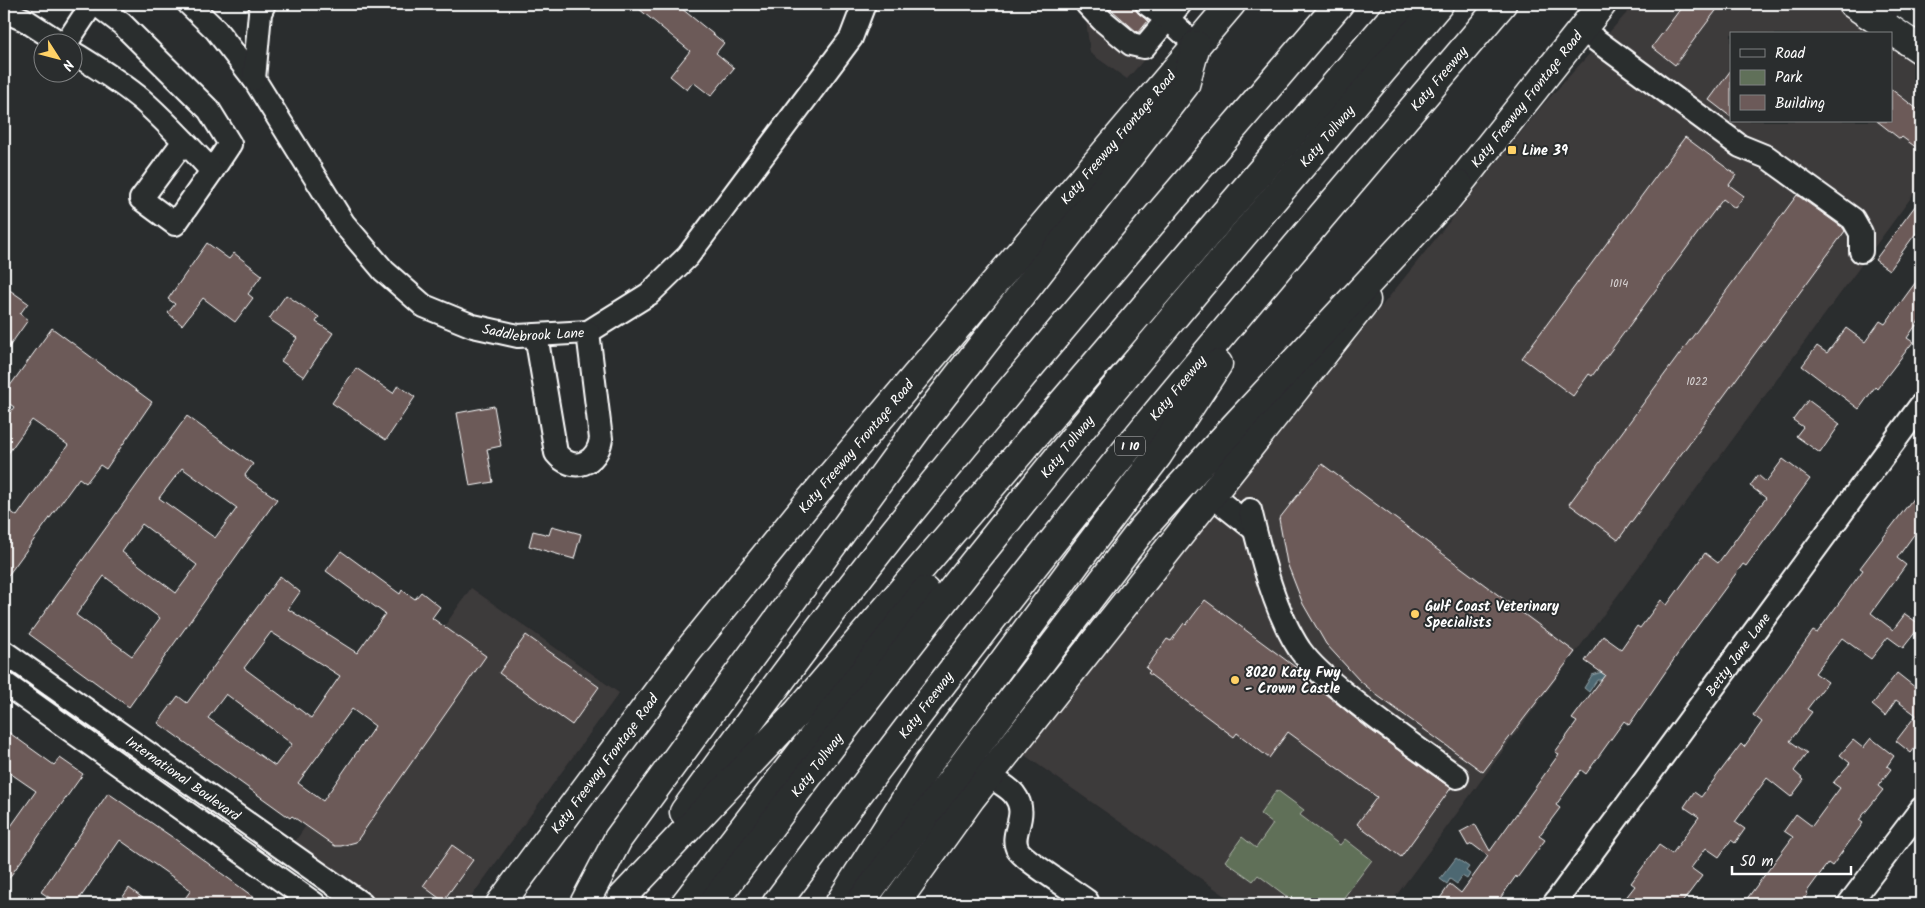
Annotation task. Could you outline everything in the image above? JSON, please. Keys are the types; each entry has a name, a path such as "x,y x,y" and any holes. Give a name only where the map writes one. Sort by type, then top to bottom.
{"main road":[{"name":"Katy Freeway Frontage Road","path":"500,904 688,651 806,504 1231,4"},
{"path":"620,901 801,653 900,526 990,416 1339,4"},
{"name":"Katy Tollway","path":"1136,316 1404,4"},
{"name":"Katy Tollway","path":"712,904 826,751 999,530 1107,397 1439,4"},
{"name":"Katy Freeway","path":"776,904 899,739 1067,524 1147,426 1502,4"},
{"name":"Katy Freeway Frontage Road","path":"895,904 971,798 1602,4"},
{"path":"1905,4 1921,15"},
{"path":"1856,5 1886,13 1921,50"},
{"path":"584,904 618,839 914,433 1185,85 1196,45"},
{"path":"859,904 1143,528 1240,419 1459,185"},
{"path":"839,904 928,764 1158,455 1289,257"},
{"path":"620,901 797,713 1136,316"},
{"path":"685,904 1136,316"}],"street":[{"path":"74,32 94,4 122,24 209,110 230,144 175,224 141,199 184,141"},
{"name":"Saddlebrook Lane","path":"189,4 216,30 254,79 344,224 384,271 424,306 473,326 518,336 588,332 649,294 688,256 851,38 864,4"},
{"path":"254,79 260,13 264,4"},
{"path":"1087,4 1102,20 1131,44 1144,47 1174,11"},
{"path":"1147,4 1174,11 1196,45"},
{"path":"11,14 25,20 44,32"},
{"path":"1581,29 1740,146 1767,157 1853,219 1861,233 1861,251"},
{"path":"82,59 140,99 171,126 212,171"},
{"path":"536,335 556,453 566,462 579,464 592,459 599,448 601,440 588,332"},
{"name":"Betty Jane Lane","path":"1554,904 1921,405"},
{"path":"1211,495 1252,520 1265,571 1286,626 1300,650 1318,671 1457,778"},
{"name":"International Boulevard","path":"4,652 362,904"},
{"name":"International Boulevard","path":"4,683 314,904"},
{"path":"119,764 134,744"},
{"path":"989,776 1014,794 1020,806 1021,821 1015,838 1019,852 1087,901"},
{"path":"1849,904 1921,809"},
{"path":"267,869 281,848"}],"shaded area":[{"path":"1084,4 1193,4 1127,79 1090,53"},
{"path":"1635,4 1828,4 1879,32 1730,32 1730,122 1892,122 1892,40 1921,59 1921,184 1390,904 1237,904 1023,754 1542,106"},
{"path":"471,588 619,693 466,904 381,904 294,843"}],"green space":[{"path":"1277,790 1304,810 1300,815 1340,845 1345,839 1372,860 1339,904 1297,904 1258,875 1253,881 1225,861 1242,837 1256,848 1273,824 1260,814"}],"water":[{"path":"1602,672 1612,679 1608,685 1601,680 1597,680 1589,692 1584,688 1592,675"},
{"path":"1456,858 1469,867 1466,871 1470,874 1467,879 1462,876 1457,884 1450,879 1447,884 1440,879"}],"building":[{"path":"633,4 676,4 724,43 716,53 734,68 711,96 693,82 687,90 670,76 690,51"},
{"path":"1105,4 1132,4 1139,14 1148,21 1137,32"},
{"path":"1684,4 1721,4 1675,65 1652,47"},
{"path":"1730,71 1730,116 1709,100"},
{"path":"1892,90 1921,112 1921,151 1902,137 1900,139 1878,122 1892,122"},
{"path":"1685,137 1736,175 1729,185 1744,196 1735,208 1723,199 1592,376 1589,374 1573,396 1522,358"},
{"path":"1797,195 1845,231 1618,540 1569,504"},
{"path":"1921,198 1921,226 1889,270 1875,260"},
{"path":"207,243 229,259 234,253 262,275 248,294 253,298 235,322 203,298 182,325 168,313 175,304 168,299"},
{"path":"1921,275 1921,318 1907,338 1913,342 1859,409 1802,366 1817,346 1827,353 1846,328 1865,342 1880,321 1885,324"},
{"path":"4,286 28,303 20,314 28,320 4,354"},
{"path":"286,295 319,317 316,322 333,333 304,377 281,361 297,338 269,319"},
{"path":"52,328 152,402 106,469 100,465 86,483 79,478 4,581 4,507 17,516 68,445 32,420 4,459 4,421 14,407 4,400 4,394"},
{"path":"356,368 393,393 398,385 415,397 386,440 332,403"},
{"path":"1808,400 1840,424 1820,453 1796,436 1803,427 1793,420"},
{"path":"494,406 501,446 487,449 493,482 470,486 457,413"},
{"path":"187,416 253,464 245,475 247,478 277,499 129,707 29,634","holes":["182,468 237,508 215,538 159,498","142,524 197,565 176,593 122,552","104,576 160,618 132,656 76,615"]},
{"path":"1783,459 1810,479 1746,566 1743,564 1690,636 1629,725 1624,721 1586,774 1581,770 1556,805 1560,808 1539,836 1545,840 1517,878 1516,876 1496,904 1436,904 1450,884 1461,893 1488,856 1472,844 1468,846 1460,832 1475,824 1490,851 1559,754 1555,752 1577,722 1572,719 1605,675 1585,661 1603,636 1621,649 1637,626 1640,628 1661,600 1667,605 1705,553 1718,563 1766,498 1750,486 1758,475 1766,482"},
{"name":"Gulf Coast Veterinary Specialists","path":"1322,464 1575,652 1483,772 1378,696 1359,680 1326,644 1303,604 1287,563 1279,519"},
{"path":"1921,488 1921,525 1897,558 1906,565 1871,613 1893,630 1905,614 1921,625 1903,648 1888,637 1871,659 1842,638 1815,673 1828,682 1807,709 1812,712 1790,741 1807,753 1794,771 1804,780 1791,797 1767,778 1735,822 1745,829 1735,843 1731,840 1719,857 1706,848 1691,868 1702,876 1681,904 1621,904 1635,886 1631,883 1659,845 1672,854 1699,817 1684,807 1694,792 1701,797 1741,744 1744,747 1762,722 1753,715 1813,631 1817,633 1863,570 1860,568"},
{"path":"552,526 581,534 574,559 529,546 533,531 549,535"},
{"path":"341,551 400,594 402,590 415,599 421,592 440,607 432,618 486,656 356,842 341,846 335,846 292,816 290,818 158,723 178,696 187,703 280,576 300,592 288,609 357,653 385,614 326,571","holes":["271,632 340,676 311,718 244,668","226,694 292,744 275,766 208,718","352,709 375,726 323,801 298,783"]},
{"path":"1205,600 1302,672 1319,689 1366,727 1451,788 1401,857 1357,824 1377,797 1288,732 1269,758 1237,733 1234,737 1148,673 1150,671 1146,668 1167,639 1171,641"},
{"path":"526,635 599,687 572,725 499,673"},
{"path":"1897,673 1921,692 1921,740 1911,753 1896,741 1916,715 1896,700 1885,716 1872,705"},
{"path":"4,729 54,765 60,758 83,774 4,885 4,836 36,791 4,769"},
{"path":"1871,738 1894,756 1887,766 1891,769 1878,786 1883,790 1859,820 1863,823 1832,866 1828,863 1806,893 1808,894 1801,904 1743,904 1793,837 1784,831 1796,814 1812,826 1840,788 1833,783 1850,763 1840,755 1853,740 1863,748"},
{"path":"108,793 175,839 263,904 181,904 191,890 120,840 76,904 46,904 50,898 41,892"},
{"path":"452,845 473,860 443,901 423,886"},
{"path":"129,888 151,904 118,904"}],"place":[{"name":"Line 39","path":"1512,150"},
{"name":"Gulf Coast Veterinary Specialists","path":"1415,614"},
{"name":"8020 Katy Fwy - Crown Castle","path":"1235,680"}]}
